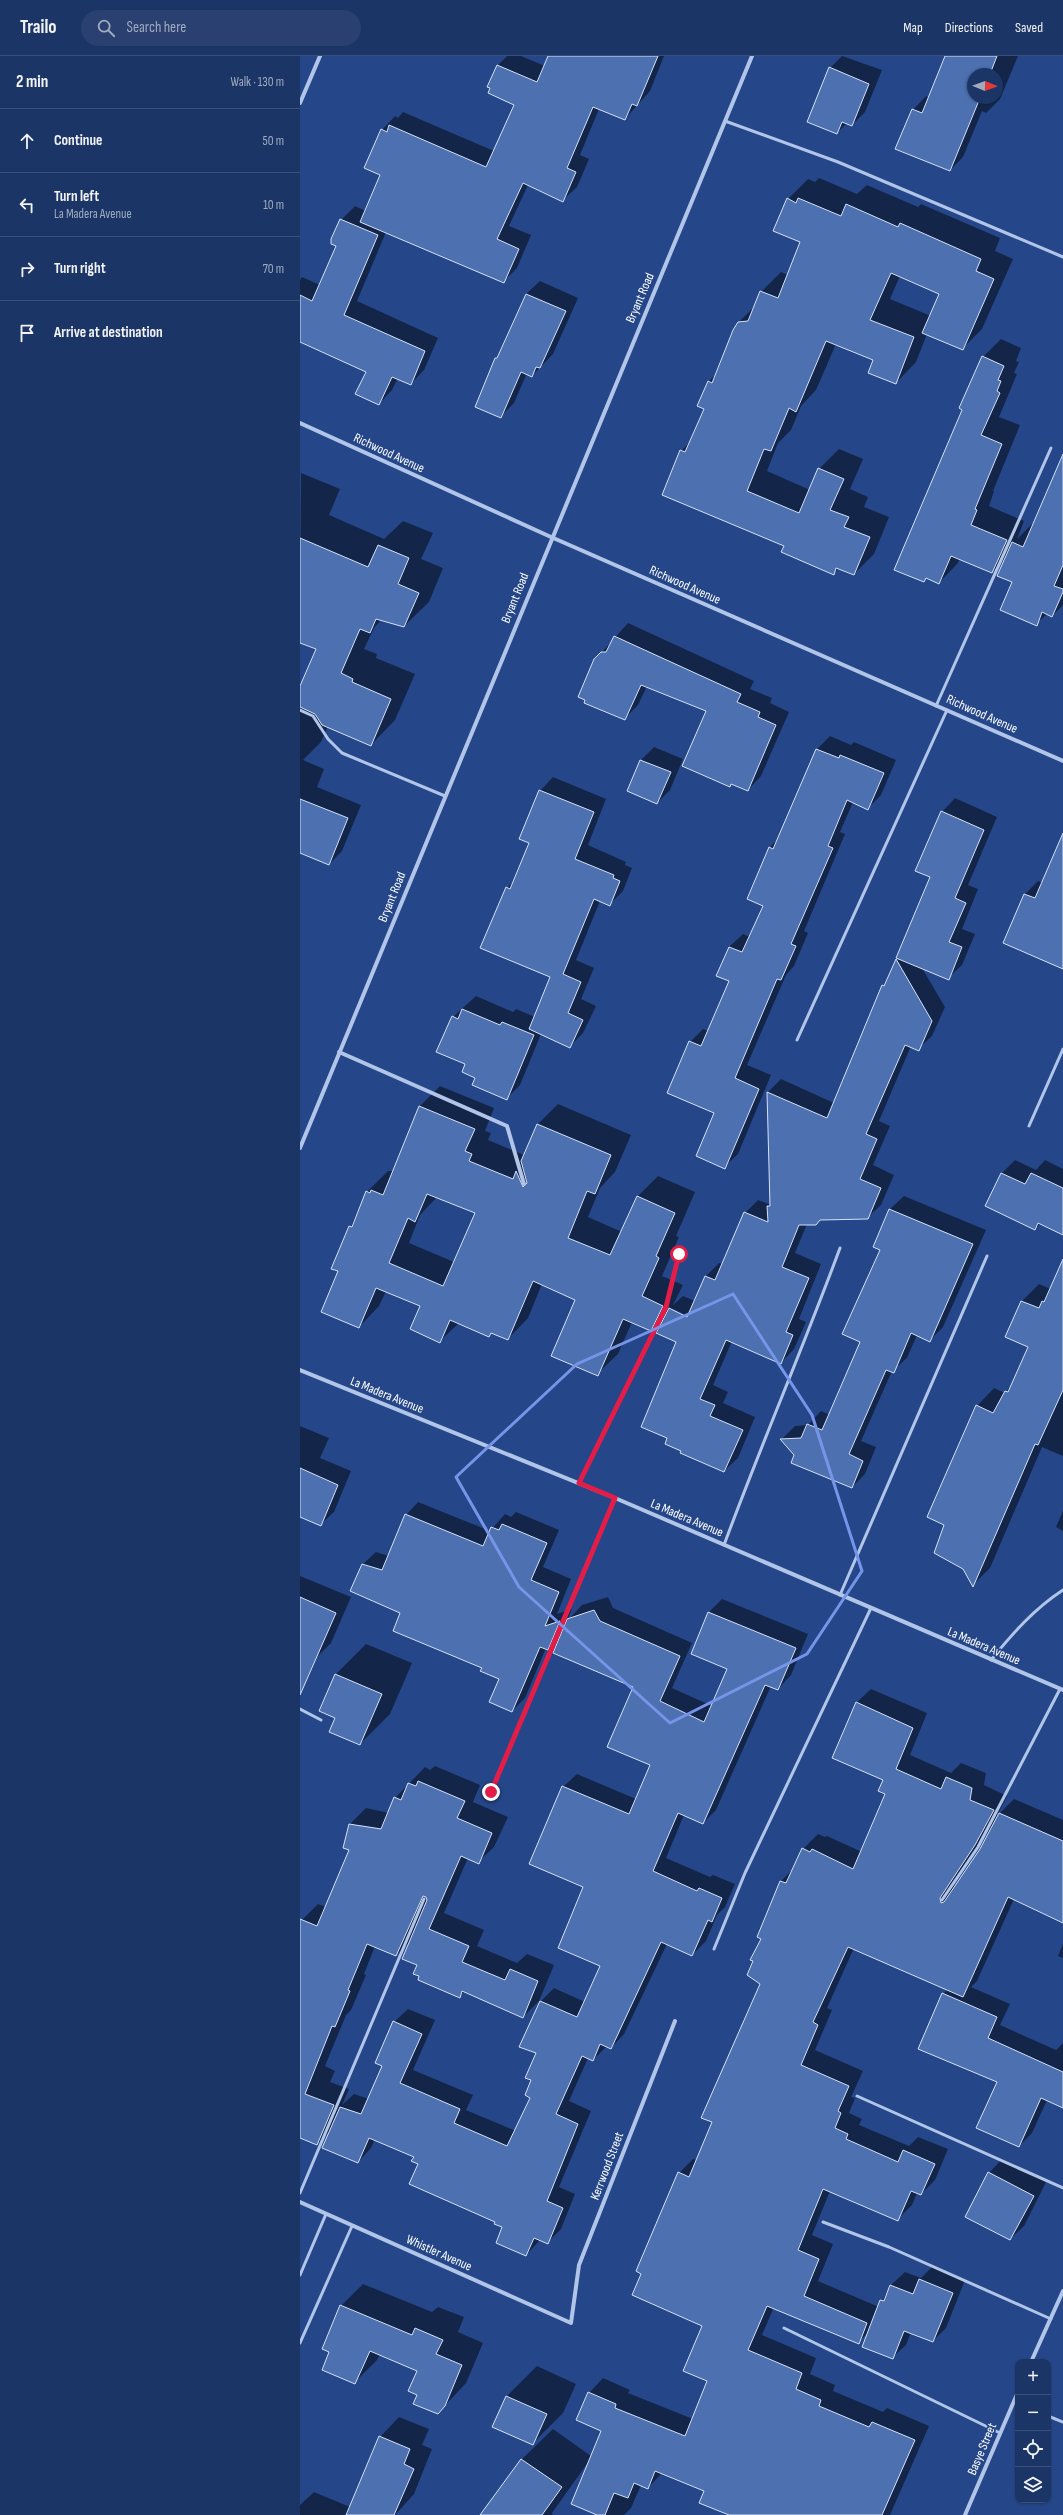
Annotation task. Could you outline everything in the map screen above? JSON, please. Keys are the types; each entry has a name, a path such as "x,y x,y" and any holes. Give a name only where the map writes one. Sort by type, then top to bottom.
{"street":[{"path":"300,103 320,56"},
{"name":"Bryant Road","path":"300,1148 551,537 752,56"},
{"name":"Richwood Avenue","path":"300,423 551,537 1063,761"},
{"path":"339,1052 507,1126 524,1184"},
{"name":"La Madera Avenue","path":"300,1370 615,1498 1061,1690"},
{"name":"Kerrwood Street","path":"571,2323 579,2265 675,2021"},
{"name":"Whistler Avenue","path":"300,2202 571,2323"},
{"path":"1032,2359 1063,2291"},
{"name":"Basye Street","path":"965,2515 1016,2395"}],"lane":[{"path":"724,121 845,165 1063,257"},
{"path":"936,706 1052,448"},
{"path":"300,710 313,716 328,739 342,754 444,796"},
{"path":"796,1040 947,710"},
{"path":"1029,1126 1063,1049"},
{"path":"724,1545 840,1248"},
{"path":"579,1483 666,1307 679,1254"},
{"path":"840,1595 987,1256"},
{"path":"491,1792 615,1498"},
{"path":"991,1660 1022,1623 1047,1600 1063,1590"},
{"path":"714,1949 745,1873 870,1608"},
{"path":"942,1900 978,1847 1061,1690"},
{"path":"300,1709 321,1720"},
{"path":"300,2193 424,1899"},
{"path":"857,2096 1063,2188"},
{"path":"300,2275 326,2214"},
{"path":"823,2222 889,2247 1051,2319"},
{"path":"300,2343 352,2226"},
{"path":"784,2328 1000,2433"},
{"path":"1051,2417 1063,2422"}],"highlighted area":[{"path":"733,1294 812,1415 862,1571 807,1654 670,1723 519,1587 456,1477 577,1364"}],"building":[{"path":"548,56 658,56 637,106 632,104 625,120 593,107 567,168 576,172 563,202 523,183 497,239 519,249 504,283 360,222 380,175 364,168 381,129 387,132 389,125 486,167 514,105 488,93 490,88 487,87 497,65 537,82"},
{"path":"945,56 997,56 992,68 967,68 967,104 978,104 950,171 895,149 912,109 922,113"},
{"path":"829,67 869,84 852,126 842,122 837,134 807,122"},
{"path":"787,198 796,203 798,198 841,216 846,204 898,227 900,223 981,259 976,271 994,279 963,350 922,333 939,294 891,273 870,320 914,337 896,384 868,373 873,360 826,341 796,412 789,408 771,451 764,449 747,491 799,513 818,468 844,479 830,510 849,517 844,527 870,537 854,575 836,568 834,575 781,552 784,546 662,495 680,450 685,452 704,409 697,406 708,381 712,383 733,330 738,322 748,321 760,291 778,298 800,242 773,231"},
{"path":"340,219 378,235 344,315 425,351 411,385 392,377 379,405 355,394 366,372 300,342 300,295 312,301 336,246 331,244 331,239"},
{"path":"526,294 566,311 540,368 536,367 532,377 521,372 501,418 475,407 495,358 497,358"},
{"path":"982,356 1004,366 998,380 1001,381 997,391 1000,393 981,435 1002,444 975,509 977,510 971,525 1007,540 992,573 951,556 939,584 926,578 924,582 894,570 962,410 959,408"},
{"path":"1063,454 1063,565 1054,586 1063,589 1063,592 1052,617 1042,612 1037,626 1000,610 1012,582 997,576 1012,542 1023,547"},
{"path":"300,538 368,567 378,545 409,558 398,584 419,593 404,627 376,619 370,633 360,629 341,673 353,679 352,682 391,699 371,746 322,725 315,714 300,707 300,686 316,649 300,643"},
{"path":"614,636 741,694 737,702 760,712 758,717 776,725 748,791 731,784 730,787 682,766 706,711 641,685 625,720 584,703 585,700 578,697 594,659 601,652 606,652"},
{"path":"816,749 839,758 840,755 884,773 868,810 847,800 828,846 833,848 791,944 796,946 781,980 777,979 735,1078 759,1089 725,1169 696,1156 714,1113 667,1093 689,1041 701,1046 729,981 716,976 729,947 742,952 763,906 747,899 769,847 773,849"},
{"path":"640,760 671,772 657,804 627,791"},
{"path":"539,790 594,812 575,859 614,875 613,878 620,881 610,906 594,899 563,974 581,982 568,1013 583,1020 570,1048 529,1029 550,977 480,948 506,887 510,889 529,843 519,839"},
{"path":"300,799 348,818 329,865 300,853"},
{"path":"941,811 984,830 955,898 966,903 949,942 962,947 949,980 896,958 930,877 915,871"},
{"path":"1063,833 1063,969 1003,943 1024,894 1035,898"},
{"path":"896,959 932,1021 919,1051 905,1045 866,1134 877,1139 860,1179 881,1188 868,1219 820,1220 816,1225 799,1225 782,1267 809,1278 786,1332 793,1335 781,1364 726,1340 700,1399 715,1405 710,1416 743,1430 724,1472 680,1453 681,1451 665,1444 667,1438 641,1427 676,1342 656,1333 669,1308 687,1317 705,1276 715,1280 744,1212 768,1222 767,1206 770,1206 767,1092 827,1118 882,985 884,986"},
{"path":"462,1009 500,1025 502,1022 534,1035 507,1100 472,1085 475,1078 462,1072 465,1064 436,1052 452,1016 458,1019"},
{"path":"419,1106 475,1129 465,1151 472,1154 469,1161 513,1179 516,1171 523,1187 527,1183 521,1161 537,1124 611,1155 595,1194 587,1191 568,1238 610,1255 637,1196 675,1213 656,1256 659,1258 642,1296 663,1306 651,1331 623,1319 598,1376 551,1356 575,1300 533,1281 508,1340 491,1333 489,1337 450,1320 440,1343 410,1329 420,1306 376,1288 359,1328 321,1312 338,1271 331,1269 349,1226 352,1227 366,1191 370,1193 371,1190 383,1195","holes":["427,1194 475,1213 443,1286 389,1263 408,1218 415,1222"]},
{"path":"1001,1173 1025,1184 1031,1173 1063,1188 1063,1235 1038,1223 1035,1230 985,1206"},
{"path":"889,1209 973,1244 930,1342 911,1333 894,1373 886,1370 849,1454 863,1461 852,1488 791,1463 794,1455 780,1439 801,1438 807,1424 822,1430 860,1342 842,1334 880,1250 873,1247"},
{"path":"1063,1259 1063,1390 1038,1445 1035,1444 973,1587 963,1569 934,1553 944,1525 927,1517 976,1405 993,1413 1005,1391 1008,1392 1028,1347 1005,1337 1021,1301 1039,1308 1042,1301 1044,1302"},
{"path":"300,1468 338,1485 321,1526 300,1517"},
{"path":"405,1514 483,1546 491,1527 499,1530 502,1524 547,1543 531,1580 559,1592 545,1626 560,1621 548,1650 540,1647 512,1712 489,1702 499,1679 480,1671 482,1668 393,1631 400,1613 350,1591 362,1564 382,1570"},
{"path":"300,1597 336,1613 300,1695"},
{"path":"594,1610 600,1621 680,1656 660,1701 704,1722 727,1669 691,1654 708,1612 796,1648 778,1690 765,1685 703,1824 678,1813 653,1871 697,1891 699,1888 722,1898 712,1922 708,1920 692,1956 661,1942 611,2049 600,2044 593,2061 582,2056 556,2114 578,2124 547,2201 563,2208 548,2244 534,2238 526,2256 496,2243 502,2227 494,2224 495,2222 409,2184 418,2164 411,2161 414,2157 369,2138 358,2163 322,2148 340,2107 361,2114 382,2066 375,2063 393,2021 422,2034 400,2083 460,2109 454,2123 507,2146 530,2098 525,2095 531,2080 525,2078 536,2053 519,2047 540,2001 577,2017 600,1966 558,1948 583,1887 529,1864 562,1786 629,1814 650,1765 607,1747 633,1687 553,1653 567,1619"},
{"path":"335,1674 382,1694 360,1745 329,1732 335,1718 319,1711"},
{"path":"856,1702 913,1728 896,1769 941,1789 946,1777 972,1788 970,1800 994,1810 975,1845 940,1898 941,1903 944,1902 980,1849 999,1813 1063,1841 1063,1923 1008,1897 963,1997 848,1947 813,2022 818,2025 801,2065 849,2086 838,2111 841,2113 835,2128 848,2134 846,2139 898,2162 903,2150 935,2164 921,2195 911,2191 898,2221 823,2189 798,2250 819,2259 804,2296 867,2323 859,2344 767,2306 748,2350 802,2373 796,2389 821,2400 819,2406 869,2427 872,2422 915,2440 882,2515 729,2515 699,2503 704,2491 655,2471 648,2489 634,2483 628,2498 614,2493 605,2515 597,2515 571,2504 601,2431 576,2420 588,2392 616,2404 615,2408 685,2436 707,2381 683,2371 702,2326 632,2295 641,2274 636,2271 678,2172 689,2177 712,2122 701,2118 760,1984 747,1975 753,1961 750,1960 761,1939 757,1937 780,1881 786,1883 802,1848 810,1852 812,1849 853,1869 885,1794 878,1791 883,1780 832,1758"},
{"path":"418,1781 465,1801 457,1818 492,1833 479,1864 461,1856 429,1929 469,1946 462,1962 505,1980 510,1969 538,1981 523,2018 462,1991 460,1998 418,1980 419,1976 413,1974 417,1965 402,1959 427,1900 426,1897 423,1896 396,1956 367,1944 335,2027 332,2026 305,2094 334,2105 317,2145 300,2138 300,1919 317,1926 349,1850 343,1848 349,1824 381,1829 394,1797 401,1800 408,1783 416,1786"},
{"path":"942,1993 997,2017 988,2038 1063,2072 1063,2108 1041,2098 1019,2147 976,2128 997,2082 918,2049"},
{"path":"988,2172 1034,2196 1010,2240 965,2217"},
{"path":"919,2279 953,2293 933,2342 904,2331 893,2359 862,2347 880,2300 884,2301 890,2285 913,2294"},
{"path":"340,2305 412,2335 415,2328 443,2340 436,2354 462,2365 445,2406 438,2414 413,2404 417,2395 408,2391 417,2371 370,2351 355,2384 322,2370 329,2352 322,2349"},
{"path":"506,2396 547,2414 533,2445 492,2427"},
{"path":"379,2436 410,2449 404,2464 414,2469 394,2515 346,2515"},
{"path":"521,2459 562,2487 542,2515 480,2515"}],"route":[{"path":"491,1792 615,1498 579,1483 666,1307 679,1254"}]}
